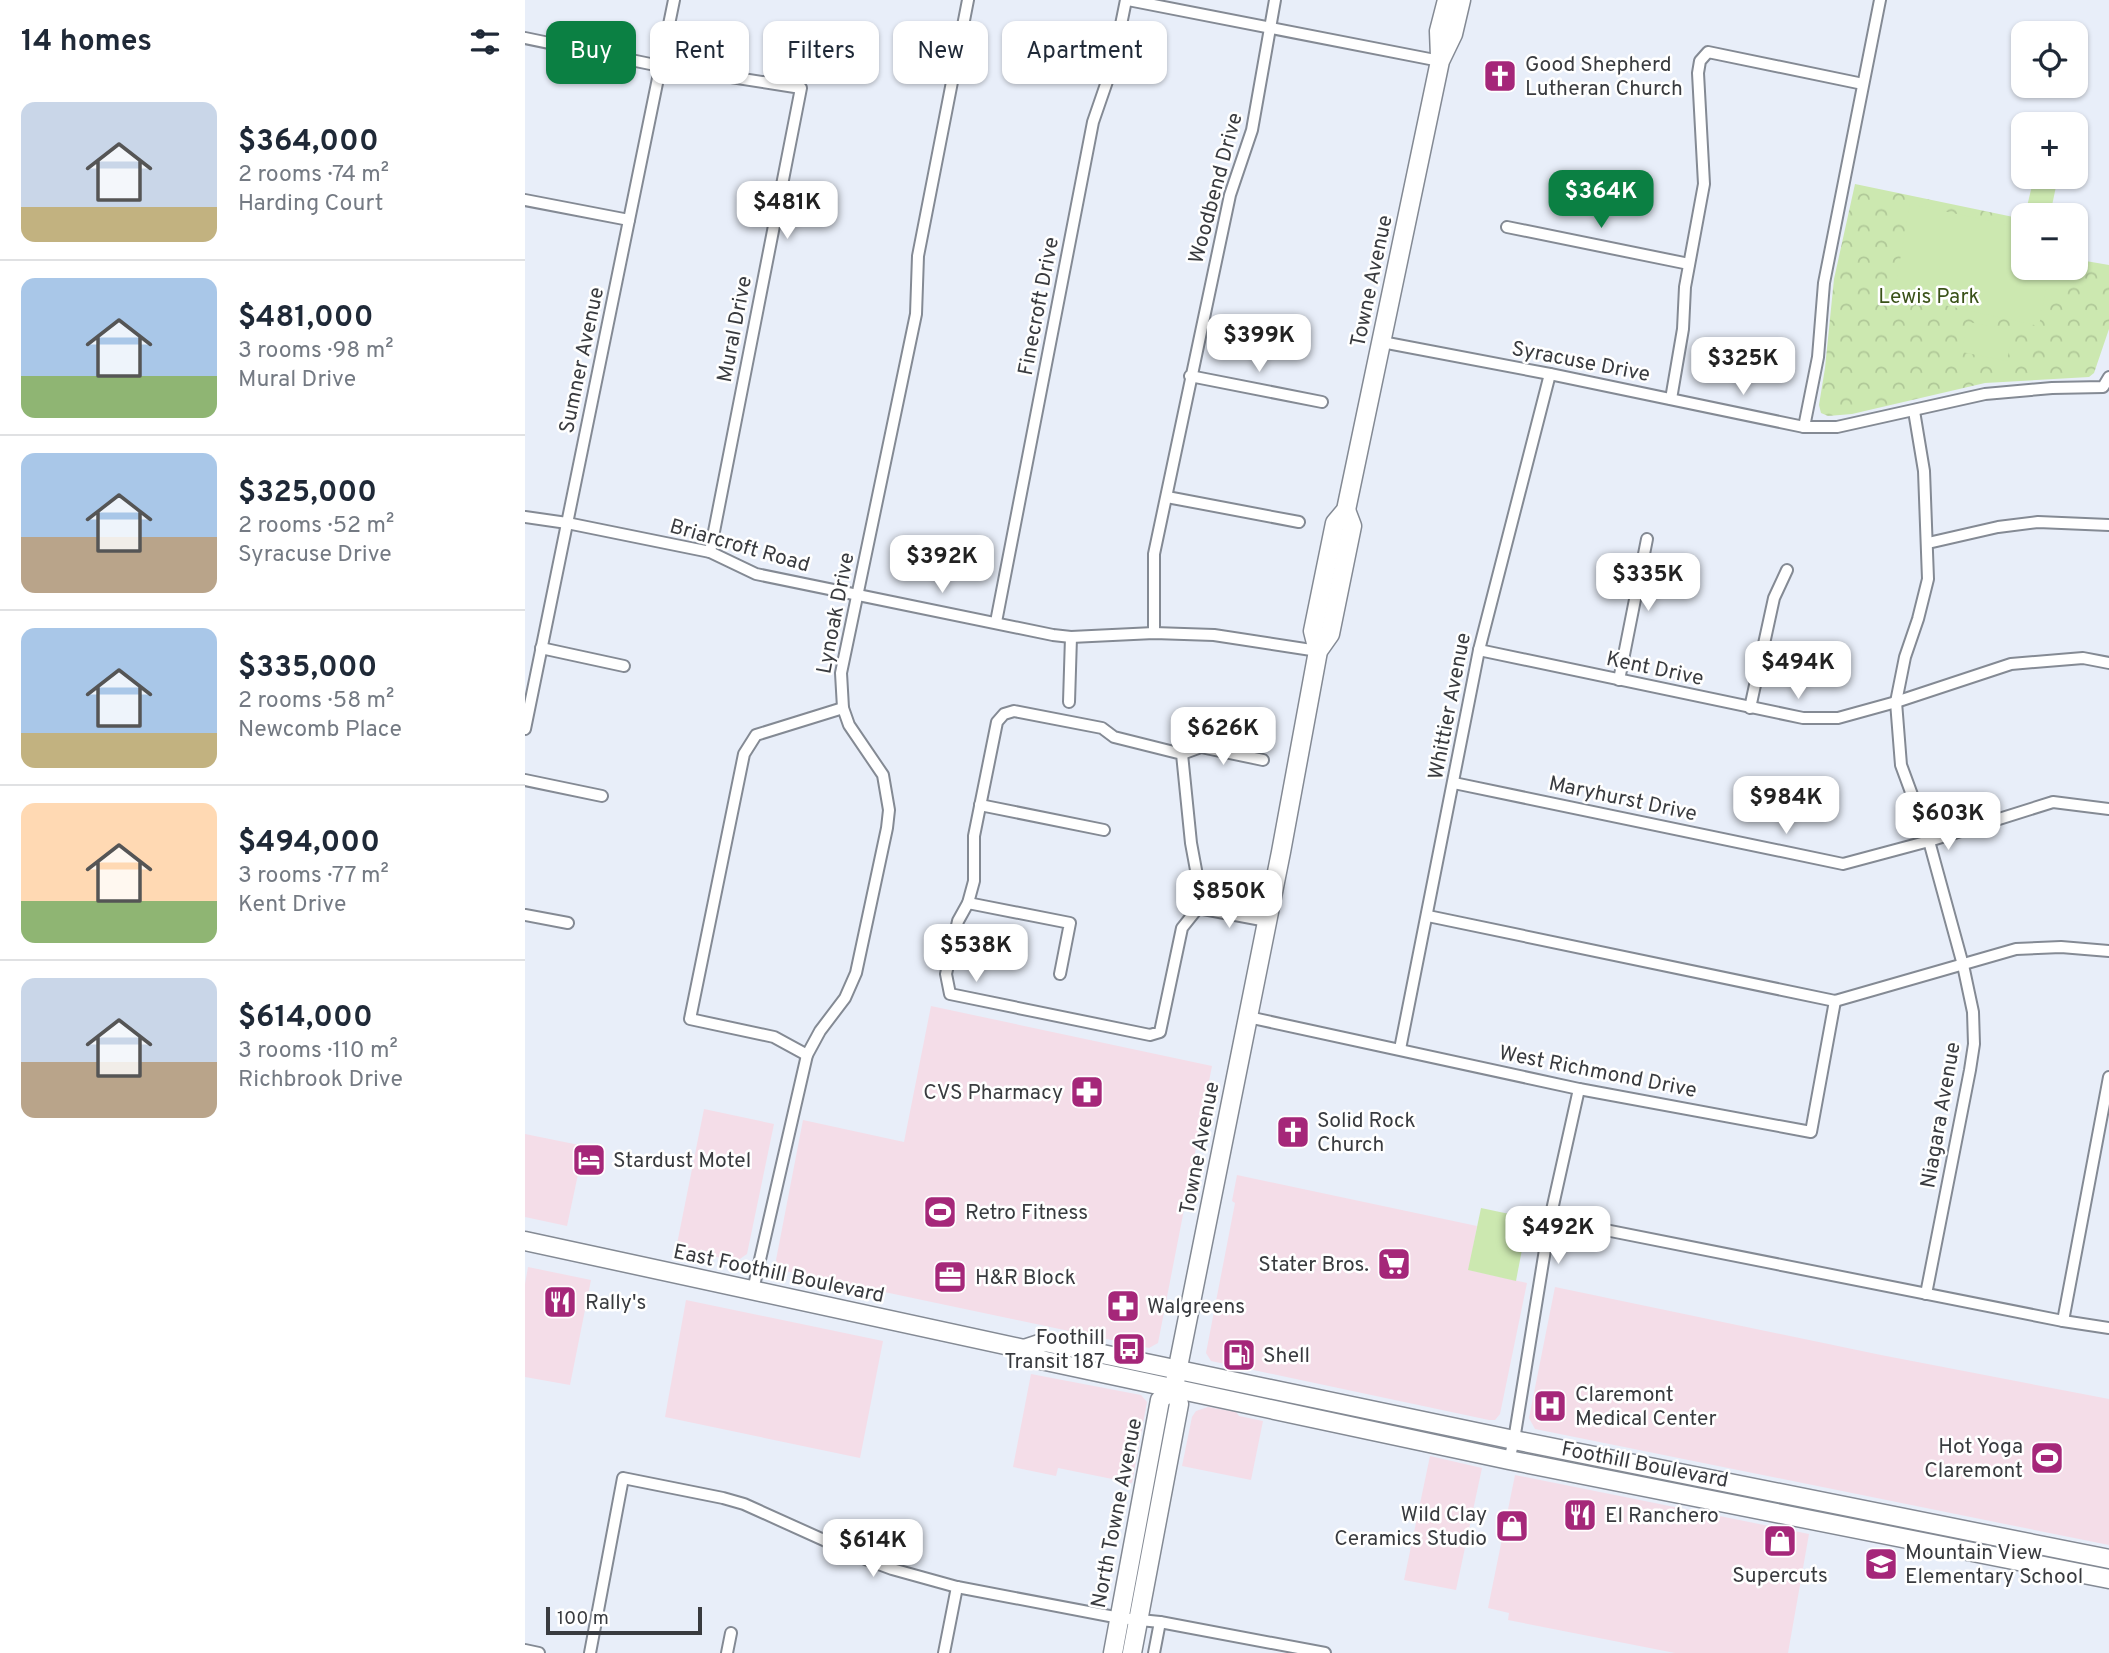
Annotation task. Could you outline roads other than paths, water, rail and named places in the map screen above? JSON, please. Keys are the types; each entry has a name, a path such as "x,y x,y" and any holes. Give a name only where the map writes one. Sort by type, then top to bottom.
{"main road":[{"name":"Towne Avenue","path":"1132,1653 1129,1619 1179,1404 1176,1378 1318,651 1330,634 1352,526 1346,510 1440,61 1439,31 1447,0"},
{"name":"Towne Avenue","path":"1440,61 1453,34 1461,0"},
{"name":"East Foothill Boulevard","path":"525,1241 1024,1349 1045,1342 1176,1378"},
{"name":"Foothill Boulevard","path":"1176,1378 1514,1440 2109,1559"},
{"name":"Foothill Boulevard","path":"1176,1378 1509,1460 2109,1579"},
{"name":"North Towne Avenue","path":"1113,1653 1129,1619"}],"street":[{"name":"Sumner Avenue","path":"670,21 674,0"},
{"name":"Lynoak Drive","path":"753,1290 807,1055 820,1031 845,998 856,973 885,841 889,810 887,790 883,775 856,738 843,708 841,673 916,314 918,256 968,0"},
{"path":"1127,0 1440,61"},
{"name":"Finecroft Drive","path":"996,622 1093,122 1113,64 1127,0"},
{"name":"Woodbend Drive","path":"1154,633 1154,554 1230,195 1252,130 1275,0"},
{"path":"1804,426 1818,357 1824,283 1880,0"},
{"path":"525,38 650,64"},
{"path":"1671,398 1683,329 1685,287 1704,184 1697,73 1700,61 1709,52 1863,84"},
{"name":"Mural Drive","path":"710,552 801,88 749,80"},
{"name":"Sumner Avenue","path":"525,729 530,677 541,648 656,84"},
{"path":"525,200 629,220"},
{"path":"1507,227 1689,264"},
{"name":"Syracuse Drive","path":"1382,342 1804,426 1837,427 1985,394 2106,382"},
{"name":"Whittier Avenue","path":"1400,1049 1479,650 1550,374"},
{"path":"1190,376 1322,402"},
{"name":"Niagara Avenue","path":"1914,411 1924,471 1927,579 1919,620 1905,657 1896,702 1901,765 1929,841 1963,965 1973,1012 1974,1044 1926,1294"},
{"path":"1167,496 1299,522"},
{"name":"Briarcroft Road","path":"525,517 710,552 756,573 1071,637 1154,633 1233,636 1318,651"},
{"path":"1928,543 1998,527 2038,522 2109,525"},
{"path":"1619,680 1647,539"},
{"path":"1751,709 1774,598 1787,570"},
{"path":"1069,702 1071,637"},
{"path":"541,648 624,666"},
{"name":"Kent Drive","path":"1479,650 1803,718 1838,718 2011,664 2084,658 2109,663"},
{"path":"807,1055 774,1037 689,1018 744,754 756,735 843,708"},
{"path":"1182,754 1200,902 1182,928 1160,1032 1150,1035 950,994 946,974 958,921 968,903 974,881 974,836 997,722 1004,714 1014,711 1102,728 1114,737 1182,754 1201,747 1263,760"},
{"path":"525,780 602,796"},
{"name":"Maryhurst Drive","path":"1454,783 1843,864 1929,841 2053,802 2109,809"},
{"path":"980,805 1104,830"},
{"path":"1200,902 1268,915"},
{"path":"968,903 1070,923 1061,974"},
{"path":"525,915 568,923"},
{"path":"1428,916 1835,1001 2016,949 2061,947 2109,951"},
{"name":"West Richmond Drive","path":"1248,1017 1579,1088 1811,1132 1835,1001"},
{"path":"2063,1321 2109,1077"},
{"path":"1509,1460 1550,1219 1579,1088"},
{"path":"1550,1219 2109,1328"},
{"path":"590,1653 623,1478 744,1504 880,1565 957,1587 1325,1653"},
{"path":"944,1653 957,1587"},
{"path":"1154,1653 1160,1622"},
{"path":"727,1653 731,1633"},
{"path":"525,1650 539,1653"}],"place":[{"name":"Good Shepherd Lutheran Church","path":"1500,76"},
{"name":"CVS Pharmacy","path":"1087,1092"},
{"name":"Solid Rock Church","path":"1293,1132"},
{"name":"Stardust Motel","path":"589,1160"},
{"name":"Retro Fitness","path":"940,1212"},
{"name":"Stater Bros.","path":"1394,1264"},
{"name":"H&R Block","path":"950,1277"},
{"name":"Rally's","path":"560,1302"},
{"name":"Walgreens","path":"1123,1306"},
{"name":"Foothill Transit 187","path":"1129,1349"},
{"name":"Shell","path":"1239,1355"},
{"name":"Claremont Medical Center","path":"1550,1406"},
{"name":"Hot Yoga Claremont","path":"2047,1458"},
{"name":"El Ranchero","path":"1580,1515"},
{"name":"Wild Clay Ceramics Studio","path":"1512,1526"},
{"name":"Supercuts","path":"1780,1541"},
{"name":"Mountain View Elementary School","path":"1881,1564"}],"park label":[{"name":"Lewis Park","path":"1929,296"}]}
